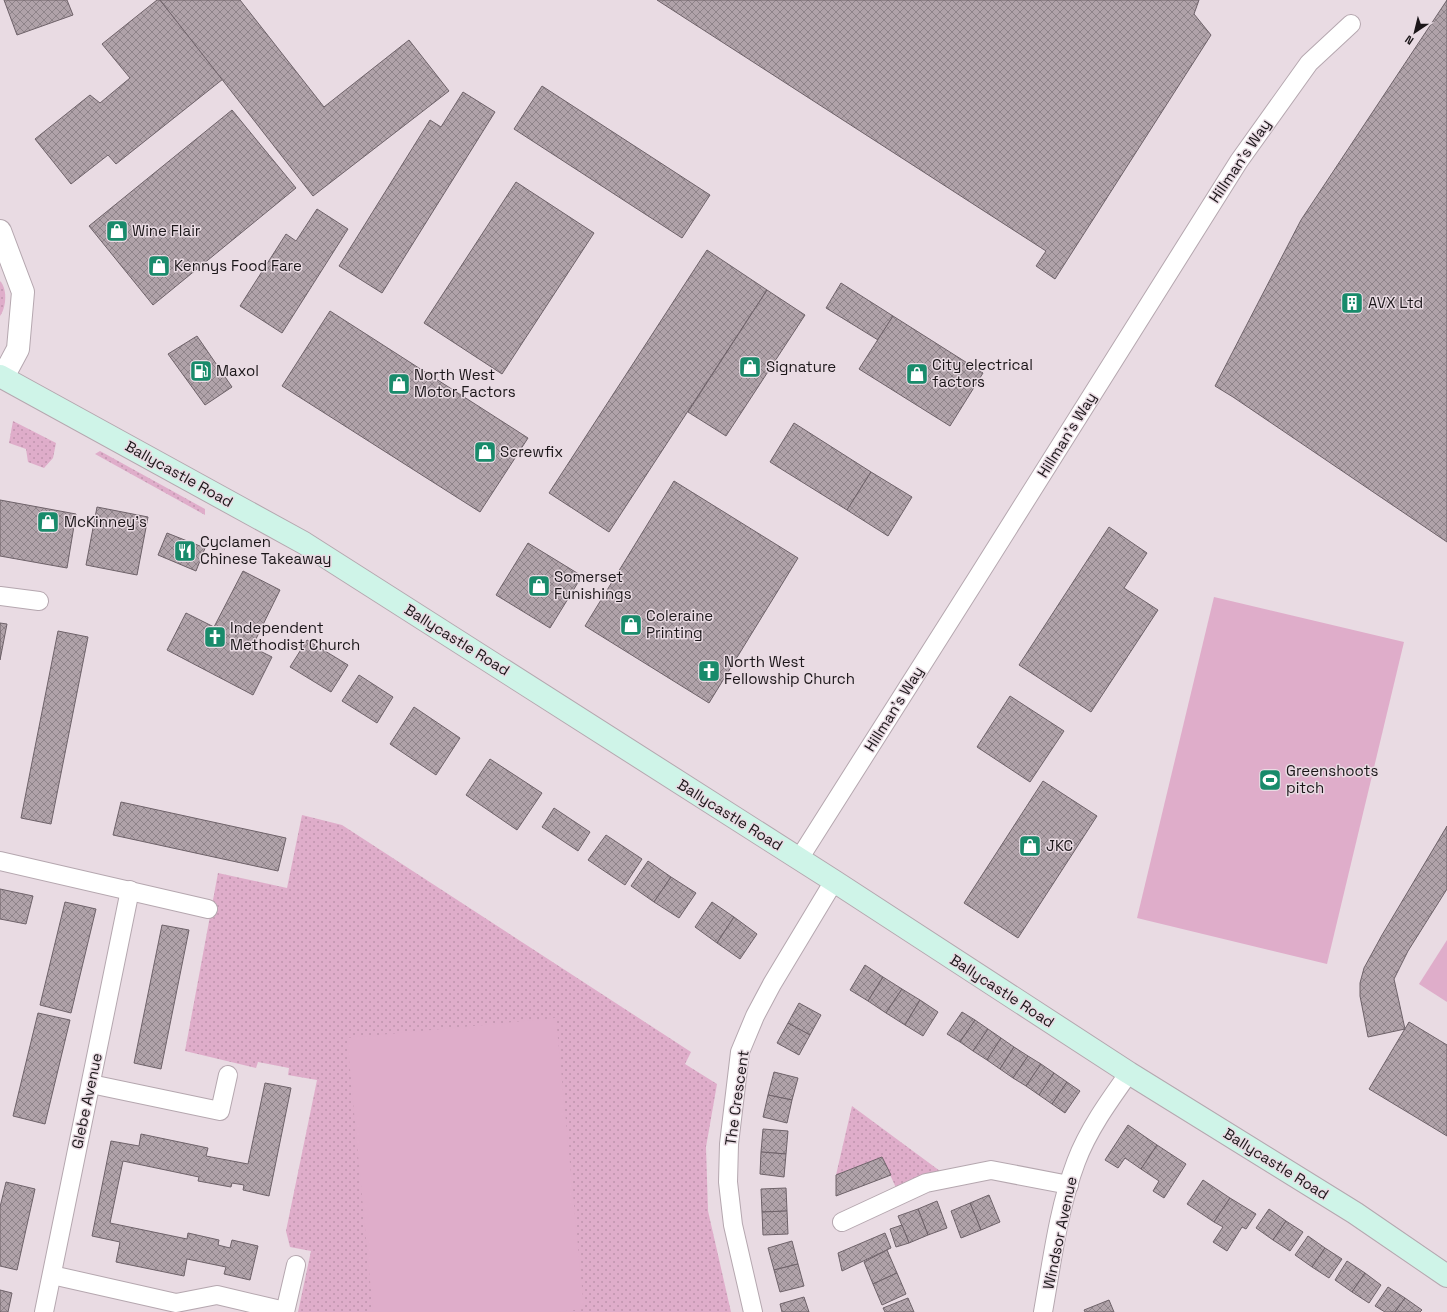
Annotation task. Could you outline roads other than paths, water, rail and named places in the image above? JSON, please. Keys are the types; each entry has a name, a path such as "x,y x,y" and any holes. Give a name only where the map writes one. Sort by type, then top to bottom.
{"main road":[{"name":"Ballycastle Road","path":"1,376 304,543 834,881 1129,1073 1355,1213 1447,1276"}],"street":[{"name":"Hillman's Way","path":"799,859 978,578 1239,160 1309,63 1351,24"},
{"path":"0,231 23,292 18,349 1,376"},
{"path":"0,596 39,601"},
{"path":"0,861 208,909"},
{"name":"The Crescent","path":"753,1312 733,1225 728,1182 729,1144 740,1052 754,1016 834,881"},
{"name":"Glebe Avenue","path":"44,1312 130,890"},
{"name":"Windsor Avenue","path":"1043,1312 1055,1240 1076,1161 1095,1123 1129,1073"},
{"path":"91,1084 220,1111 228,1076"},
{"path":"842,1222 926,1183 991,1170 1069,1185"},
{"path":"52,1275 176,1303 216,1296 285,1312 296,1265"}],"place":[{"name":"Wine Flair","path":"117,231"},
{"name":"Kennys Food Fare","path":"159,266"},
{"name":"AVX Ltd","path":"1352,303"},
{"name":"Signature","path":"750,367"},
{"name":"Maxol","path":"201,371"},
{"name":"City electrical factors","path":"917,374"},
{"name":"North West Motor Factors","path":"399,384"},
{"name":"Screwfix","path":"485,452"},
{"name":"McKinney's","path":"48,522"},
{"name":"Cyclamen Chinese Takeaway","path":"185,551"},
{"name":"Somerset Funishings","path":"539,586"},
{"name":"Coleraine Printing","path":"631,625"},
{"name":"Independent Methodist Church","path":"215,637"},
{"name":"North West Fellowship Church","path":"709,671"},
{"name":"Greenshoots pitch","path":"1270,780"},
{"name":"JKC","path":"1030,846"}]}
